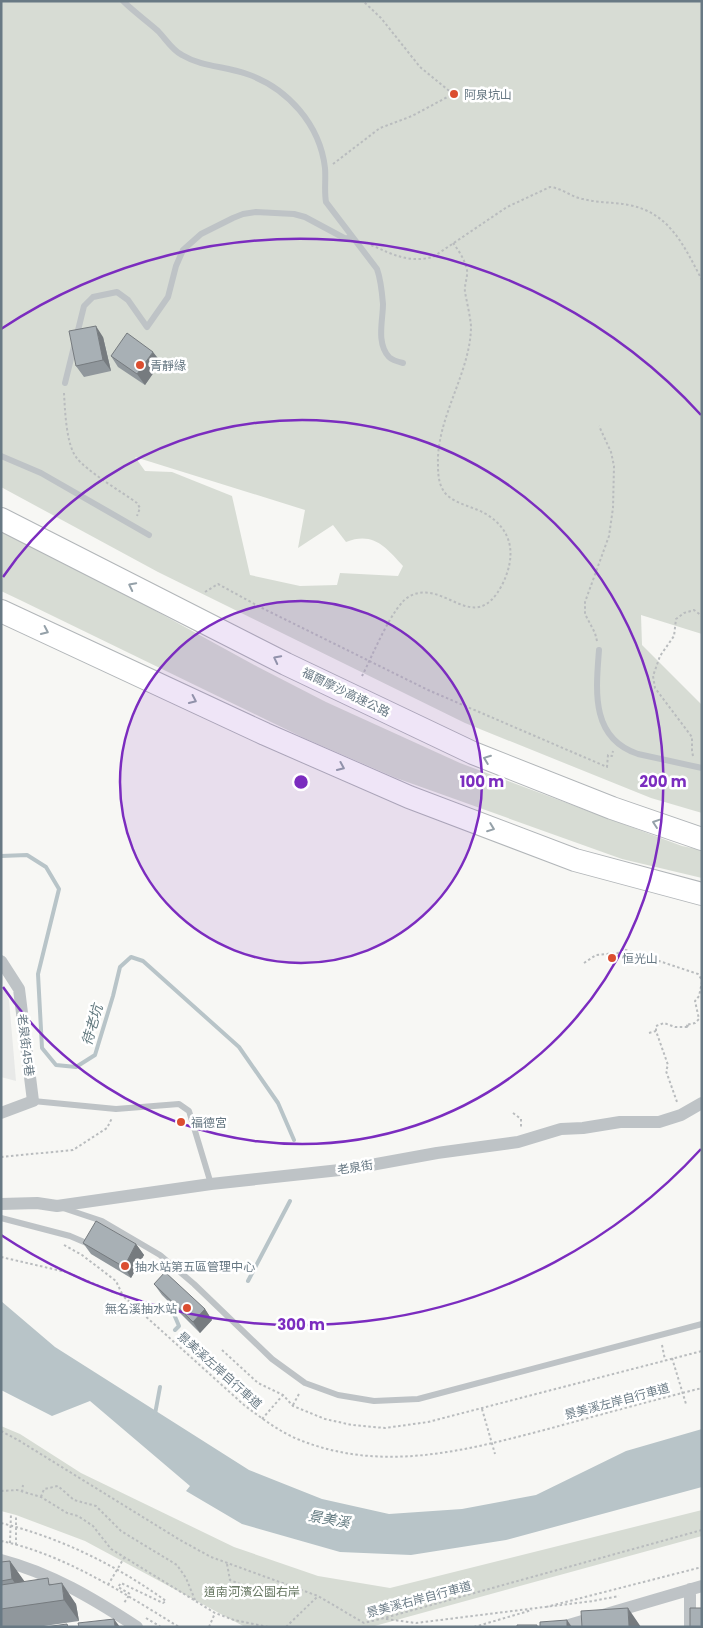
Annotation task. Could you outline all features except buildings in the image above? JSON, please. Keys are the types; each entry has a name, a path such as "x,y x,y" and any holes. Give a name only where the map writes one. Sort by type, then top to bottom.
{"highway":[{"name":"福爾摩沙高速公路","path":"1,519 286,664 473,753 612,808 702,839"},
{"path":"1,611 256,730 409,797 575,860 702,894"}],"street":[{"name":"老泉街45巷","path":"1,961 19,989 33,1101"},
{"path":"1,1113 33,1101"},
{"name":"老泉街","path":"1,1204 36,1203 57,1206 211,1184 349,1169 437,1153 526,1140 561,1130 620,1122 659,1122 681,1115 702,1103"},
{"path":"1,1560 53,1578 86,1594 136,1624"},
{"path":"562,1627 696,1587 690,1627"}],"lane":[{"path":"123,1 158,31 180,54 202,64 246,73 270,84 288,96 315,132 325,169 324,191 326,202 377,269 380,278 382,304 381,333 384,348 390,358 403,363"},
{"path":"65,383 84,306 93,298 117,292 128,300 147,327 168,297 176,266 183,250 201,234 243,214 256,212 300,215 346,239 351,236"},
{"path":"1,456 41,473 149,535"},
{"path":"599,650 596,691 600,716 606,730 615,741 630,752 700,768"},
{"path":"33,1101 116,1109 179,1104 189,1111 211,1184"},
{"path":"57,1206 102,1221 160,1255 194,1284 272,1359 305,1383 338,1395 374,1401 418,1399 702,1324"},
{"path":"1,1218 70,1236 94,1246"}],"path":[{"path":"325,169 342,159 380,128 412,116 453,94 420,67 381,18 363,1"},
{"path":"351,236 398,256 418,261 433,257 507,208 550,186 582,199 642,208 656,215 670,226 681,241 702,280"},
{"path":"362,676 399,604 410,596 422,592 438,594 466,607 480,608 491,601 501,586 509,568 511,544 500,524 485,513 448,496 439,482 439,442 467,352 470,326 465,291 467,270 462,256 453,243"},
{"path":"65,383 66,418 71,447 83,465 138,503 139,513 131,524"},
{"path":"599,426 614,466 613,508 608,536 585,602 585,614 595,633 599,650"},
{"path":"205,592 218,584 260,607 428,690 607,767 608,755 612,756 615,741"},
{"path":"700,768 692,751 692,737 655,688 653,676 660,656 674,636 676,619 684,613 694,610 702,616"},
{"path":"584,963 596,955 618,953 623,949 698,974 702,981 699,996 695,1000 699,1019 695,1023 686,1025 689,1028 675,1027 664,1023 656,1026 668,1065 666,1071 676,1099"},
{"path":"649,1033 656,1031"},
{"path":"1,1157 73,1150 107,1128 116,1109"},
{"path":"514,1113 521,1119 521,1129 526,1140"},
{"path":"59,1242 82,1255 116,1280 123,1296"},
{"name":"景美溪左岸自行車道","path":"1,1257 66,1272 123,1296 244,1405 262,1418 294,1437 320,1446 363,1456 401,1457 445,1453 492,1443 702,1388"},
{"path":"659,1335 666,1360"},
{"path":"672,1358 686,1404"},
{"path":"292,1406 305,1383"},
{"path":"262,1418 283,1395"},
{"path":"482,1408 495,1454"},
{"name":"景美溪右岸自行車道","path":"1,1432 18,1440 180,1540 212,1557 318,1596 364,1622 702,1530"},
{"path":"22,1492 23,1485"},
{"path":"41,1497 44,1490 58,1486 74,1500 96,1506 121,1531 177,1566 186,1578 195,1600"},
{"path":"1,1492 17,1490 41,1497 67,1513 78,1516 94,1526 111,1549 215,1613 234,1620 268,1627"},
{"path":"10,1543 11,1513"},
{"path":"16,1515 16,1545"},
{"path":"1,1523 88,1553 118,1569 166,1601 164,1603 121,1583 118,1587 130,1594 129,1596"},
{"path":"1,1542 10,1543 52,1557 129,1596 179,1627"},
{"path":"108,1585 124,1558"},
{"path":"227,1563 230,1580 257,1591"},
{"path":"474,1627 702,1567"},
{"path":"286,1627 318,1596"},
{"path":"384,1618 416,1623 593,1602 620,1596"},
{"path":"209,1627 215,1613"},
{"path":"136,1624 161,1627"}],"shaded area":[{"path":"1,983 9,1000 16,1081 1,1077"}],"green space":[{"path":"1,1 702,1 702,634 641,615 642,645 702,705 702,813 651,798 465,723 158,572 1,487","holes":["135,457 305,510 298,548 333,525 346,542 364,538 385,547 403,566 398,576 340,573 337,585 300,586 250,575 232,496 172,472 145,471"]},
{"path":"1,529 32,543 258,667 326,702 460,763 682,846 702,850 702,878 622,859 396,778 304,738 1,591"},
{"name":"道南河濱公園右岸","path":"1,1426 20,1434 81,1473 234,1547 318,1576 390,1588 702,1510 702,1536 371,1627 245,1627 85,1541 1,1511"}],"water":[{"name":"景美溪","path":"1,1301 55,1347 249,1470 322,1499 389,1514 462,1509 536,1495 626,1451 702,1429 702,1487 506,1540 411,1555 340,1552 242,1524 186,1491 190,1486 90,1401 52,1416 1,1390"}],"waterway":[{"name":"待老坑","path":"1,856 27,855 46,867 59,889 38,974 42,1048 56,1065 76,1067 95,1055 120,967 131,957 143,961 239,1047 278,1103 294,1140"},
{"name":"待老坑","path":"248,1281 290,1201"},
{"name":"待老坑","path":"170,1305 179,1326 175,1330"},
{"name":"待老坑","path":"155,1414 160,1387"}],"place":[{"name":"阿泉坑山","path":"454,94"},
{"name":"青靜緣","path":"140,365"},
{"name":"恒光山","path":"612,958"},
{"name":"福德宮","path":"181,1122"},
{"name":"抽水站第五區管理中心","path":"125,1266"},
{"name":"無名溪抽水站","path":"187,1308"}]}
